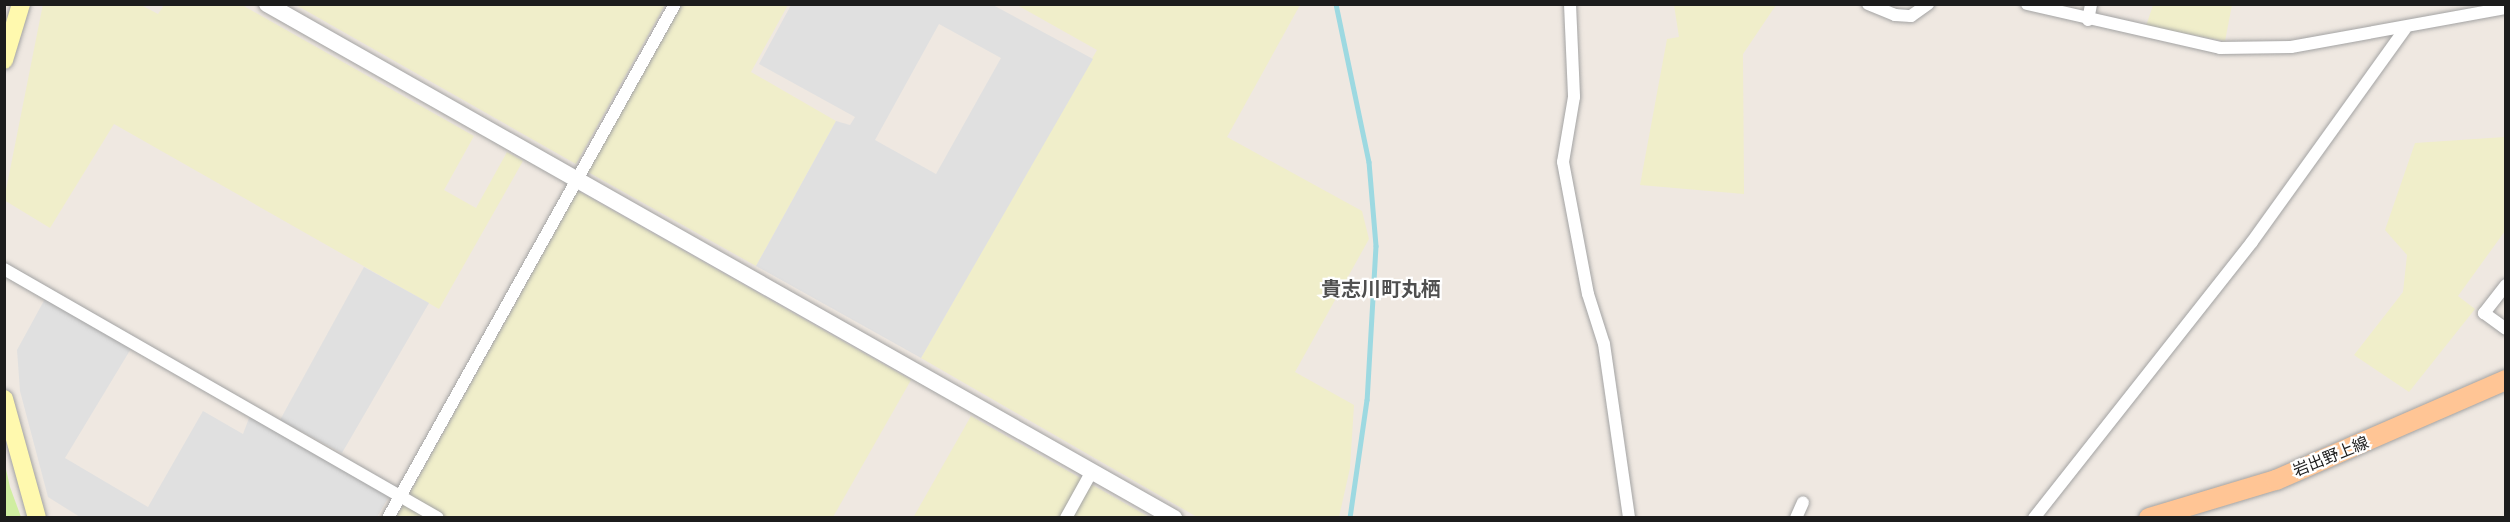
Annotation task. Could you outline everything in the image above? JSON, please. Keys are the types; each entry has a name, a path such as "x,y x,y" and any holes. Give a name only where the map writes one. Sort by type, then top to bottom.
{"main road":[{"path":"4,60 21,4"},
{"name":"岩出野上線","path":"2150,518 2276,480 2505,380"},
{"path":"4,399 38,518"}],"street":[{"path":"267,4 1174,518"},
{"path":"388,518 675,4"},
{"path":"1570,4 1574,97 1563,162 1588,294 1604,344 1629,518"},
{"path":"1868,4 1895,15 1911,16 1928,4"},
{"path":"2027,4 2088,20 2220,48 2291,47 2405,30 2505,8"},
{"path":"2088,20 2091,4"},
{"path":"2034,518 2258,233 2405,30"},
{"path":"4,269 438,518"},
{"path":"2505,285 2484,313 2505,329"},
{"path":"1066,518 1092,471"},
{"path":"1796,518 1803,502"}],"shaded area":[{"path":"43,4 141,5 158,14 164,5 242,5 474,136 444,190 476,208 507,152 523,161 439,309 114,124 50,228 4,200"},
{"path":"296,5 665,5 576,164"},
{"path":"682,5 788,5 751,72 836,121 756,266 588,172"},
{"path":"791,5 993,5 1093,59 921,358 756,266 836,121 850,125 855,117 759,64","holes":["939,24 1001,58 936,174 875,140"]},
{"path":"1017,5 1300,5 1227,137 1362,211 1369,239 1295,372 1354,405 1350,468 1339,517 1197,517 921,358 1097,50"},
{"path":"1674,5 1776,5 1743,54 1744,194 1640,185 1667,39 1679,37"},
{"path":"2153,5 2232,5 2225,41 2146,26"},
{"path":"2505,137 2505,231 2458,296 2475,309 2409,392 2354,355 2403,292 2407,255 2385,230 2415,143"},
{"path":"578,191 911,380 833,517 396,518"},
{"path":"364,267 429,303 342,453 280,420"},
{"path":"46,297 132,347 65,458 148,507 203,411 243,434 251,413 391,493 377,517 80,517 48,497 20,391 17,350"},
{"path":"971,416 1149,517 913,518"}],"green space":[{"path":"4,460 10,487 21,517 5,517"}],"waterway":[{"path":"1336,4 1369,162 1376,246 1367,400 1350,518"}],"district":[{"name":"貴志川町丸栖","path":"1381,289"}]}
